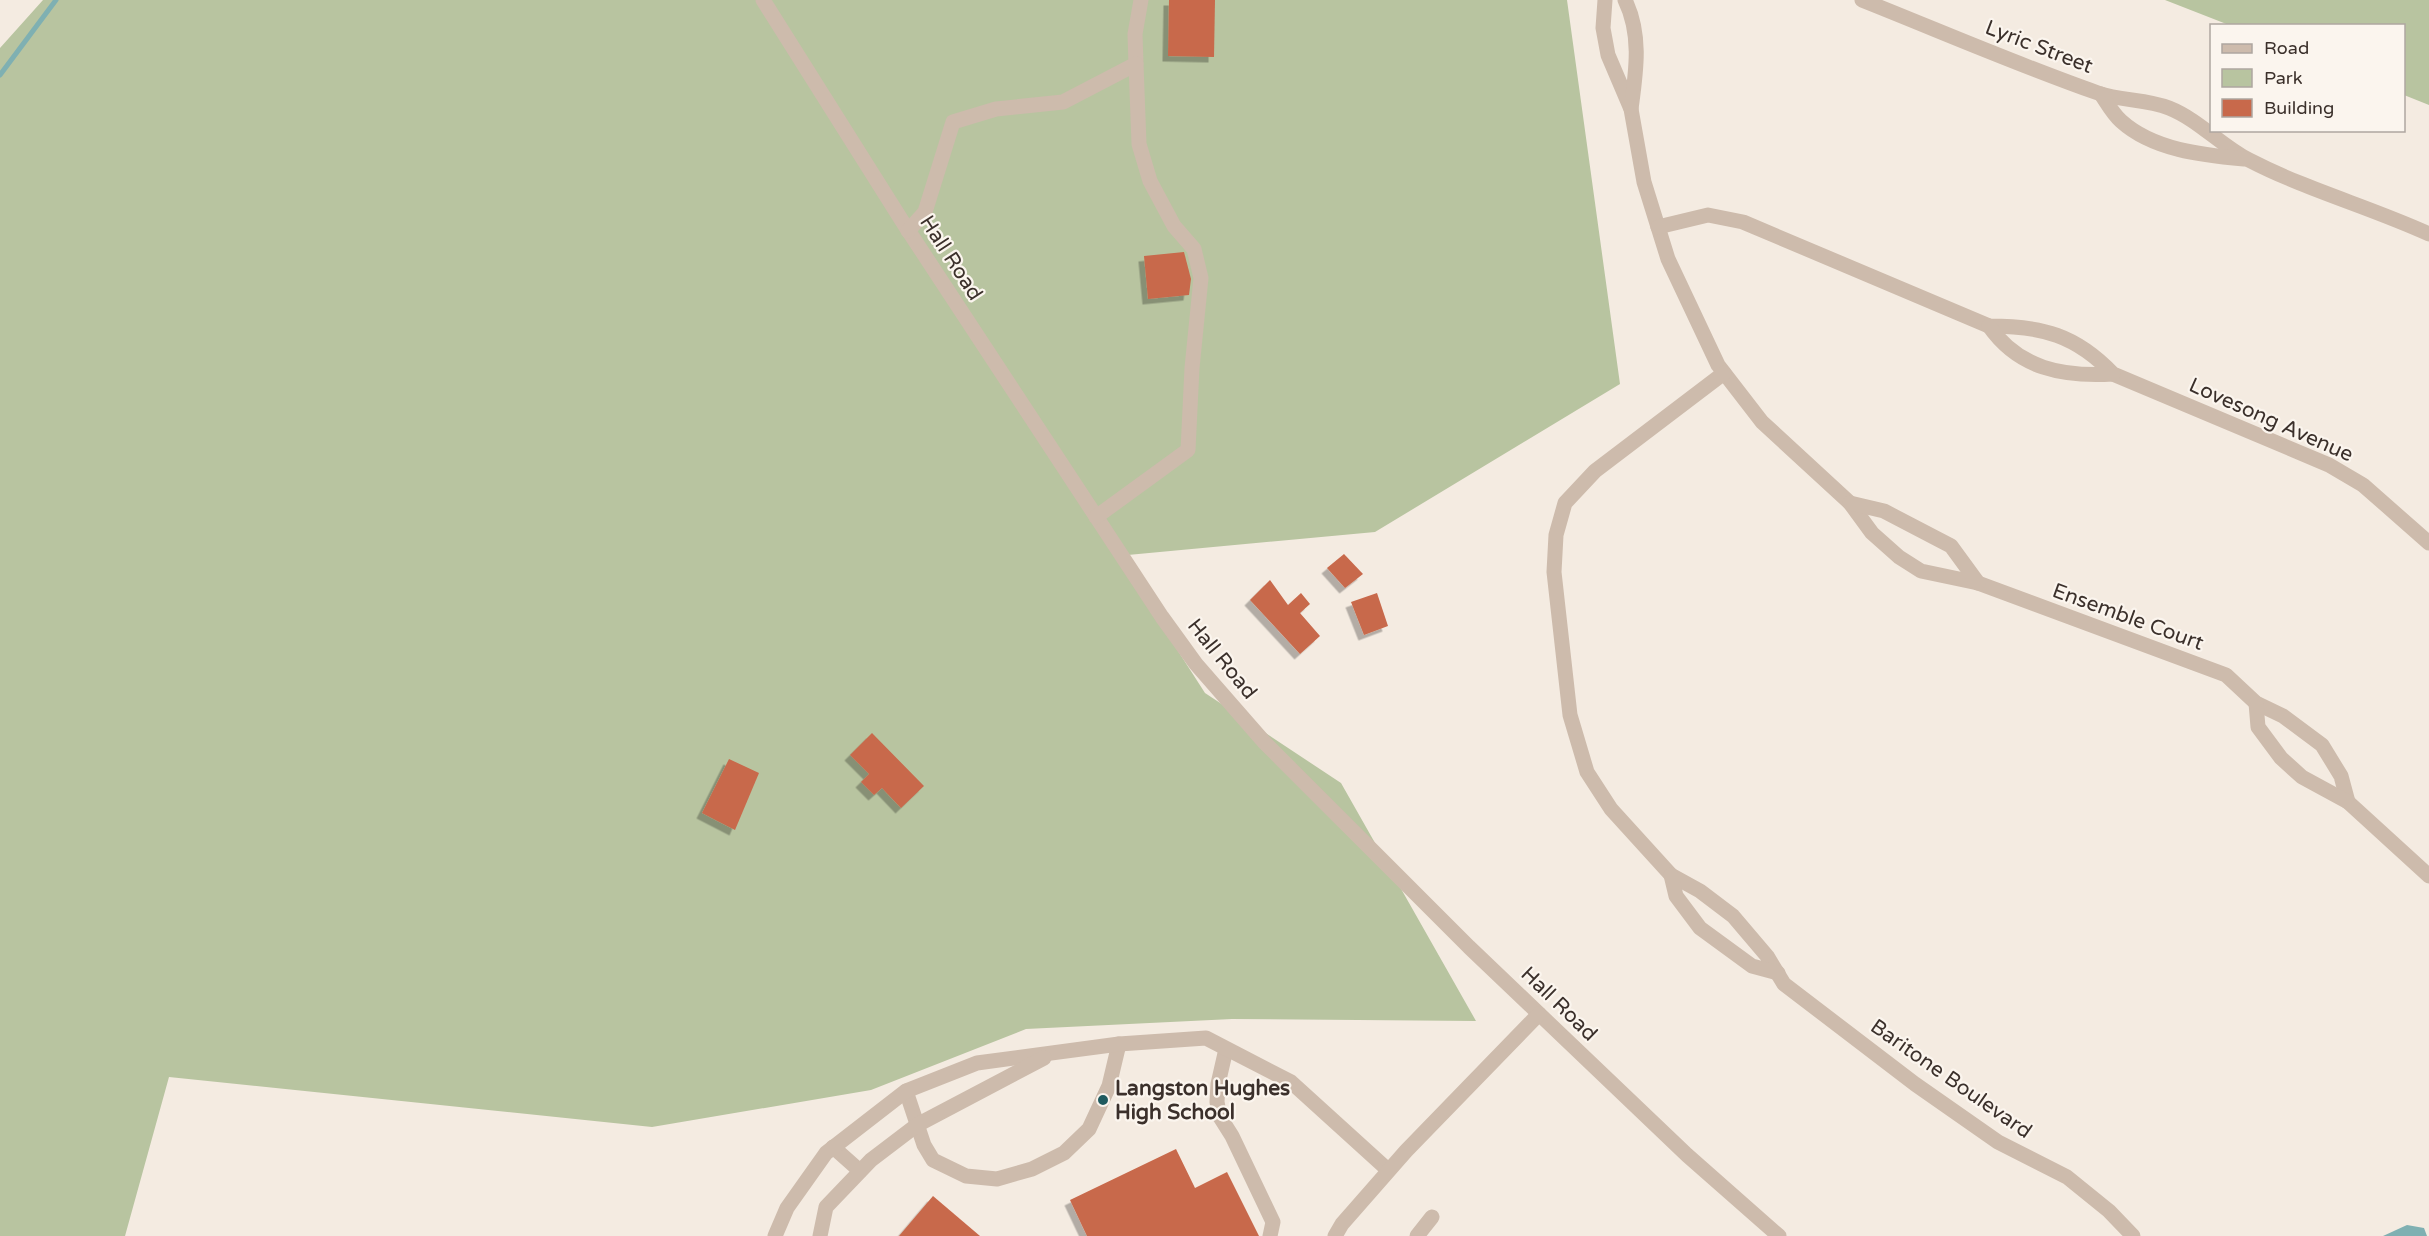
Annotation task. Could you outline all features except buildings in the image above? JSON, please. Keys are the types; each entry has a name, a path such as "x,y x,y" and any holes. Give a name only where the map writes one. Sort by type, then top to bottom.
{"street":[{"name":"Hall Road","path":"763,0 908,231 1196,664 1265,743 1539,1014 1687,1155 1779,1236"},
{"path":"1096,516 1188,450 1192,368 1201,278 1194,249 1174,226 1147,172 1139,144 1135,34 1141,0"},
{"name":"Ensemble Court","path":"1605,0 1603,28 1608,55 1631,110 1644,182 1668,259 1718,365 1762,422 1850,503 1872,533 1899,557 1922,571 1978,583 2226,675 2256,703 2283,716 2322,745 2341,776 2348,801"},
{"name":"Ensemble Court","path":"1624,0 1631,14 1636,41 1631,110"},
{"name":"Lyric Street","path":"1862,0 2101,94 2144,100 2170,108 2210,131"},
{"path":"908,231 925,212 953,122 996,109 1063,102 1136,64"},
{"name":"Lyric Street","path":"2101,94 2119,119 2140,135 2199,155 2247,159"},
{"name":"Lyric Street","path":"2211,132 2247,159 2321,192 2401,221 2429,234"},
{"name":"Lovesong Avenue","path":"1658,227 1708,215 1743,222 1989,327 2019,326 2046,330 2077,344 2096,356 2113,374 2329,465 2363,485 2429,543"},
{"name":"Lovesong Avenue","path":"1989,327 2002,344 2022,359 2081,376 2113,374"},
{"name":"Baritone Boulevard","path":"1725,373 1595,471 1565,503 1557,535 1554,572 1570,715 1587,772 1611,809 1671,874 1700,891 1733,916 1767,956 1781,978"},
{"name":"Ensemble Court","path":"1850,503 1884,511 1951,546 1978,583"},
{"name":"Ensemble Court","path":"2256,703 2258,727 2281,758 2302,777 2348,801 2429,876"},
{"name":"Baritone Boulevard","path":"1671,874 1676,896 1700,928 1752,966 1781,978 1916,1084 1998,1143 2067,1177 2109,1210 2133,1236"},
{"path":"1335,1236 1342,1224 1388,1170 1539,1014"},
{"path":"775,1236 787,1208 826,1153 906,1091 977,1063 1119,1044 1206,1038 1292,1082 1388,1170"},
{"path":"906,1091 924,1145 933,1160 966,1176 997,1179 1032,1169 1064,1153 1089,1129 1109,1086 1119,1044"},
{"path":"1226,1049 1218,1084 1217,1101 1220,1117 1232,1136 1273,1222 1270,1236"},
{"path":"820,1236 826,1206 871,1160 917,1125 1054,1053"},
{"path":"833,1147 860,1171"},
{"path":"1417,1236 1432,1217"}],"green space":[{"path":"43,0 1567,0 1620,384 1375,532 1117,556 1205,693 1341,783 1476,1021 1232,1019 1026,1029 871,1090 652,1127 169,1077 125,1236 0,1236 0,48"},
{"path":"2165,0 2429,0 2429,105 2405,95 2405,24 2226,24"}],"water":[{"path":"2407,1225 2424,1228 2427,1236 2383,1236"}],"waterway":[{"path":"0,75 56,0"}],"place":[{"name":"Langston Hughes High School","path":"1103,1100"}]}
